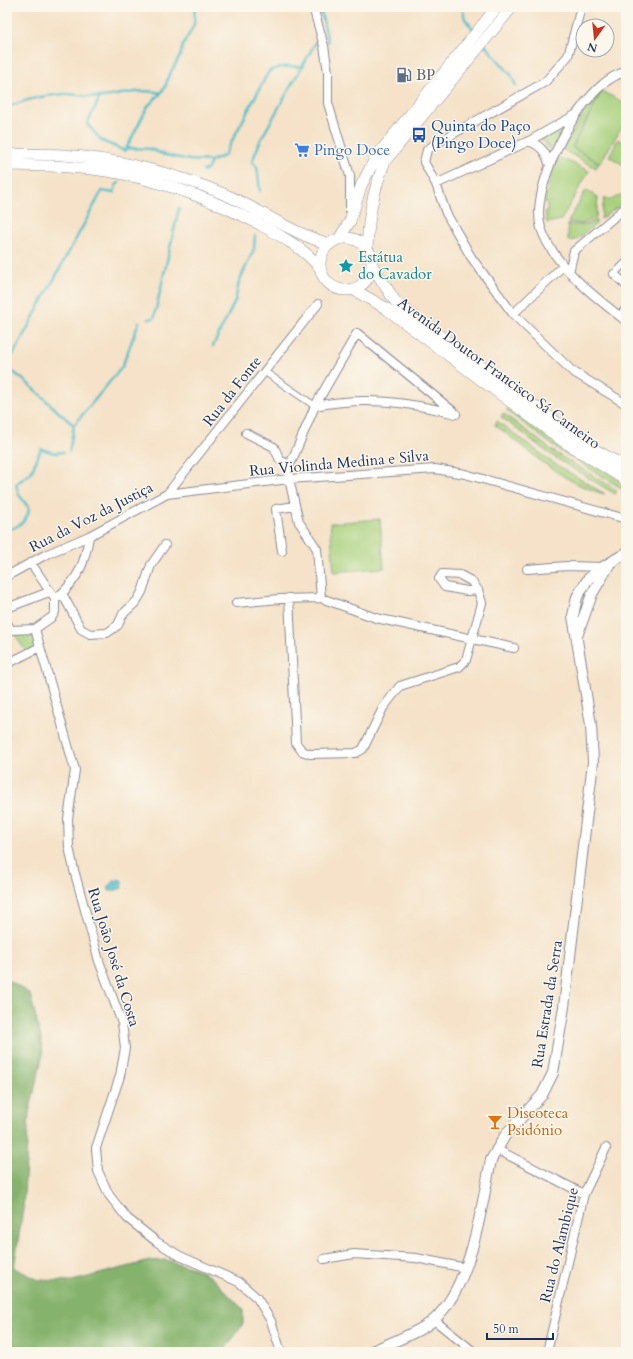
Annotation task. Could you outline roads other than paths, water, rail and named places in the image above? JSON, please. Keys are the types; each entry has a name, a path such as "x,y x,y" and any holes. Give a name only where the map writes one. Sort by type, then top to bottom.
{"main road":[{"path":"320,268 320,259 324,250 334,241 350,221 361,186 376,157 497,7"},
{"path":"7,165 62,166 119,173 168,186 202,198 244,216 296,245 313,258 320,268 325,280 335,288 343,291 354,290 366,282 372,268 372,261 367,248 370,209 374,191 385,161 512,7"},
{"path":"7,154 62,155 121,164 171,176 226,194 302,235 334,241 354,239 367,248"},
{"name":"Avenida Doutor Francisco Sá Carneiro","path":"372,268 395,301 418,320 590,446 626,467"},
{"name":"Avenida Doutor Francisco Sá Carneiro","path":"354,290 384,307 563,441 626,480"}],"street":[{"path":"313,7 324,46 328,72 328,103 350,176 350,221"},
{"path":"581,7 568,56 545,82 434,144 426,150 424,162 436,184 446,213 471,257 513,314 572,371 626,404"},
{"path":"626,72 614,77 596,91 576,115 549,163 538,205 541,228 566,269 623,319 626,309"},
{"path":"436,184 529,141 576,115"},
{"path":"529,141 540,145 545,151 549,163"},
{"path":"513,314 566,269 574,251 626,206"},
{"path":"626,262 614,274 626,285"},
{"name":"Rua da Fonte","path":"167,494 318,304"},
{"path":"265,372 316,406 334,402 377,401 419,404 456,414 356,333 316,406 290,465 289,479 299,522 317,549 321,598"},
{"path":"246,433 274,447 280,460 290,465"},
{"name":"Rua Violinda Medina e Silva","path":"167,494 289,479 435,469 465,474 626,519"},
{"name":"Rua da Voz da Justiça","path":"7,576 45,555 89,536 167,494"},
{"path":"282,551 276,510 295,506"},
{"path":"55,599 78,576 86,553 89,536"},
{"path":"62,593 81,629 90,634 107,633 118,625 123,614 136,602 142,592 151,564 165,545"},
{"name":"Rua Estrada da Serra","path":"370,1352 402,1338 434,1320 445,1307 466,1268 472,1249 491,1160 496,1149 506,1134 542,1095 553,1073 564,1008 593,762 591,725 577,638 592,594 606,566 626,553"},
{"path":"7,623 11,630 35,629 52,617 56,606 55,599 31,563"},
{"path":"527,569 567,566 606,566"},
{"path":"289,598 296,743 302,751 310,754 356,753 363,749 383,708 400,686 459,667 466,660 482,603 478,590"},
{"path":"7,608 49,592"},
{"path":"236,603 289,598 321,598 376,618 514,648"},
{"name":"Rua João José da Costa","path":"35,629 76,770 68,819 69,847 99,961 122,1023 125,1048 120,1076 96,1148 98,1171 109,1195 127,1218 157,1242 180,1256 239,1282 257,1298 271,1321 281,1352"},
{"path":"7,664 40,647"},
{"name":"Rua do Alambique","path":"547,1352 584,1194 606,1148"},
{"path":"496,1149 584,1194"},
{"path":"324,1259 354,1254 416,1258 466,1268"},
{"path":"434,1320 474,1352"}],"water":[{"path":"120,879 123,882 122,888 109,891 109,886 112,882"}],"waterway":[{"path":"100,97 87,124 102,141 125,151 148,106 161,93 166,85 168,77 180,56 183,45 194,25 195,7"},
{"path":"320,7 328,42"},
{"path":"462,7 465,19 474,30"},
{"path":"260,191 257,167 252,162 261,139 317,40"},
{"path":"485,45 511,75 516,86"},
{"path":"126,148 150,149 165,155 189,160 211,161 224,156 269,71 281,67 304,66"},
{"path":"7,103 13,105 52,95 65,94 97,97 147,91 161,93"},
{"path":"203,171 208,169 211,161"},
{"path":"69,452 74,425 19,376 10,370 9,362 102,191 114,193 116,185 119,183"},
{"path":"149,319 154,318 179,208"},
{"path":"213,346 235,301 239,282 254,249 255,236"},
{"path":"74,425 122,367 139,322"},
{"path":"7,530 19,525 27,516 29,508 19,495 16,484 31,473 41,449 55,453 63,452"}],"place":[{"name":"BP","path":"404,75"},
{"name":"Quinta do Paço (Pingo Doce)","path":"419,135"},
{"name":"Pingo Doce","path":"302,150"},
{"name":"Estátua do Cavador","path":"346,266"},
{"name":"Discoteca Psidónio","path":"495,1122"}]}
